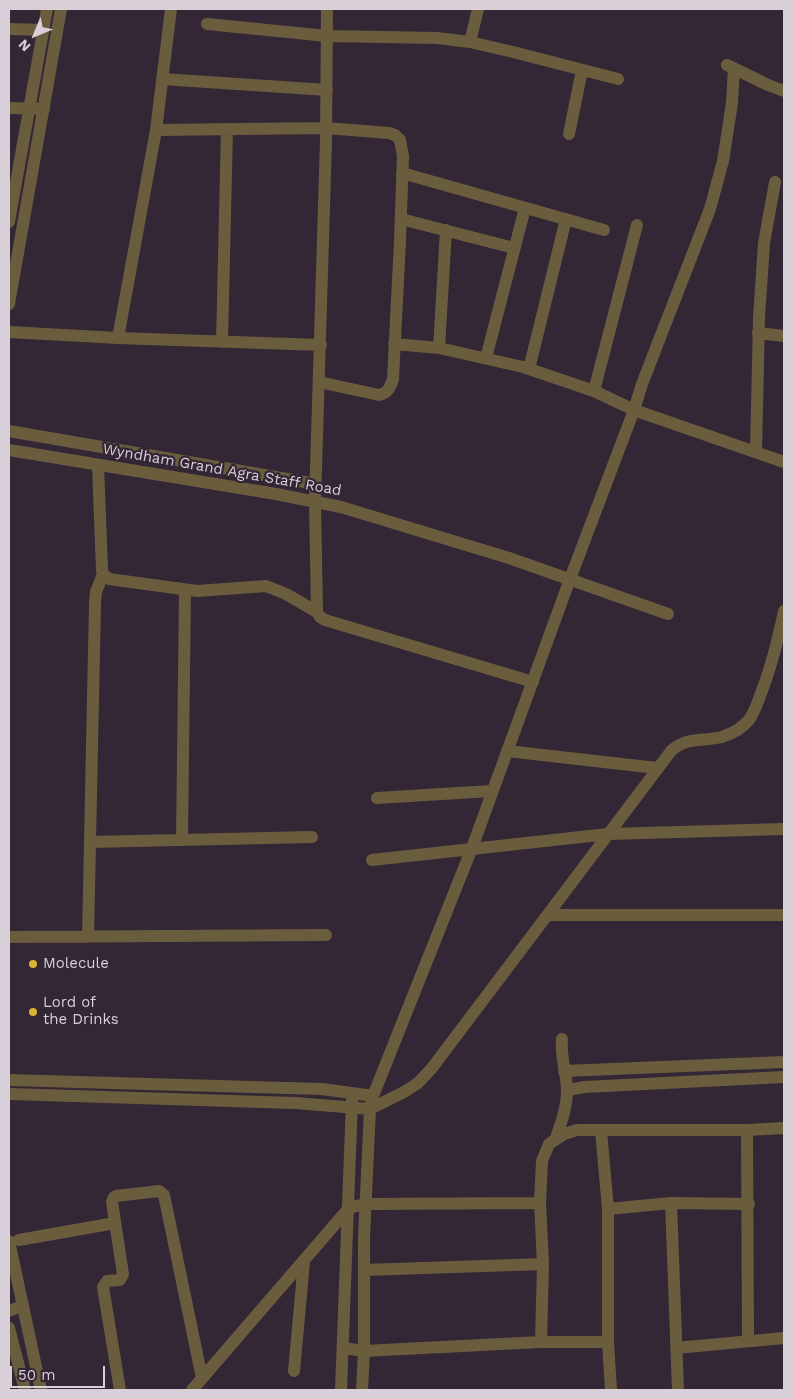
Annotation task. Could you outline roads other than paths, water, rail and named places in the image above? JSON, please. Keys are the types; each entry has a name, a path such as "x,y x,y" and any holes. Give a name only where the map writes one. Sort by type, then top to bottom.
{"street":[{"path":"9,222 47,9"},
{"path":"9,304 61,9"},
{"path":"118,338 156,130 171,9"},
{"path":"317,612 315,502 327,90 327,9"},
{"path":"470,42 478,9"},
{"path":"207,24 327,36 437,38 470,42 618,79"},
{"path":"9,29 42,30"},
{"path":"362,1390 365,1204 370,1108 373,1096 472,848 642,384 710,209 723,161 732,103 730,66 768,85 784,90"},
{"path":"569,134 582,70"},
{"path":"162,79 327,90"},
{"path":"9,108 44,109"},
{"path":"156,130 326,128 395,135 400,140 402,148 401,219 392,379 389,389 384,394 379,395 319,382"},
{"path":"222,342 227,129"},
{"path":"402,173 604,230"},
{"path":"756,452 758,333 764,243 777,187"},
{"path":"486,358 525,208"},
{"path":"401,219 514,248"},
{"path":"529,369 566,219"},
{"path":"594,391 637,225"},
{"path":"439,348 446,230"},
{"path":"9,332 320,345"},
{"path":"758,333 784,336"},
{"path":"394,344 439,348 529,369 594,391 634,410 784,462"},
{"path":"9,431 316,484"},
{"name":"Wyndham Grand Agra Staff Road","path":"9,450 276,494 341,507 509,558 668,614"},
{"path":"88,937 95,603 96,592 103,574 98,465"},
{"path":"103,574 109,579 185,590 212,591 266,586 286,594 317,612 325,620 533,682"},
{"path":"182,840 185,590"},
{"path":"9,1094 285,1103 370,1108 404,1092 418,1083 432,1068 657,768 678,744 687,740 732,734 748,721 779,655 784,611"},
{"path":"507,751 657,768"},
{"path":"377,798 492,792"},
{"path":"372,860 608,834 784,829"},
{"path":"90,842 312,837"},
{"path":"548,915 784,915"},
{"path":"9,937 326,934"},
{"path":"556,1138 565,1108 567,1090 561,1051 562,1039"},
{"path":"564,1071 784,1062"},
{"path":"567,1090 586,1087 784,1076"},
{"path":"9,1080 322,1089 373,1096"},
{"path":"341,1390 353,1093"},
{"path":"541,1342 543,1264 540,1204 542,1161 549,1144 572,1130 747,1130 784,1128"},
{"path":"747,1130 749,1204 748,1340"},
{"path":"601,1131 608,1209 608,1342 611,1390"},
{"path":"120,1390 103,1287 107,1281 120,1280 122,1277 112,1202 114,1197 159,1191 164,1195 202,1378"},
{"path":"192,1390 349,1208 365,1204 540,1204"},
{"path":"608,1209 670,1204 749,1204"},
{"path":"670,1204 678,1390"},
{"path":"41,1390 22,1306 14,1240 115,1223"},
{"path":"294,1371 304,1262"},
{"path":"364,1270 543,1264"},
{"path":"9,1311 22,1306"},
{"path":"9,1328 25,1390"},
{"path":"676,1348 784,1338"},
{"path":"343,1348 364,1351 541,1342 608,1342"}],"place":[{"name":"Molecule","path":"33,964"},
{"name":"Lord of the Drinks","path":"33,1012"}]}
